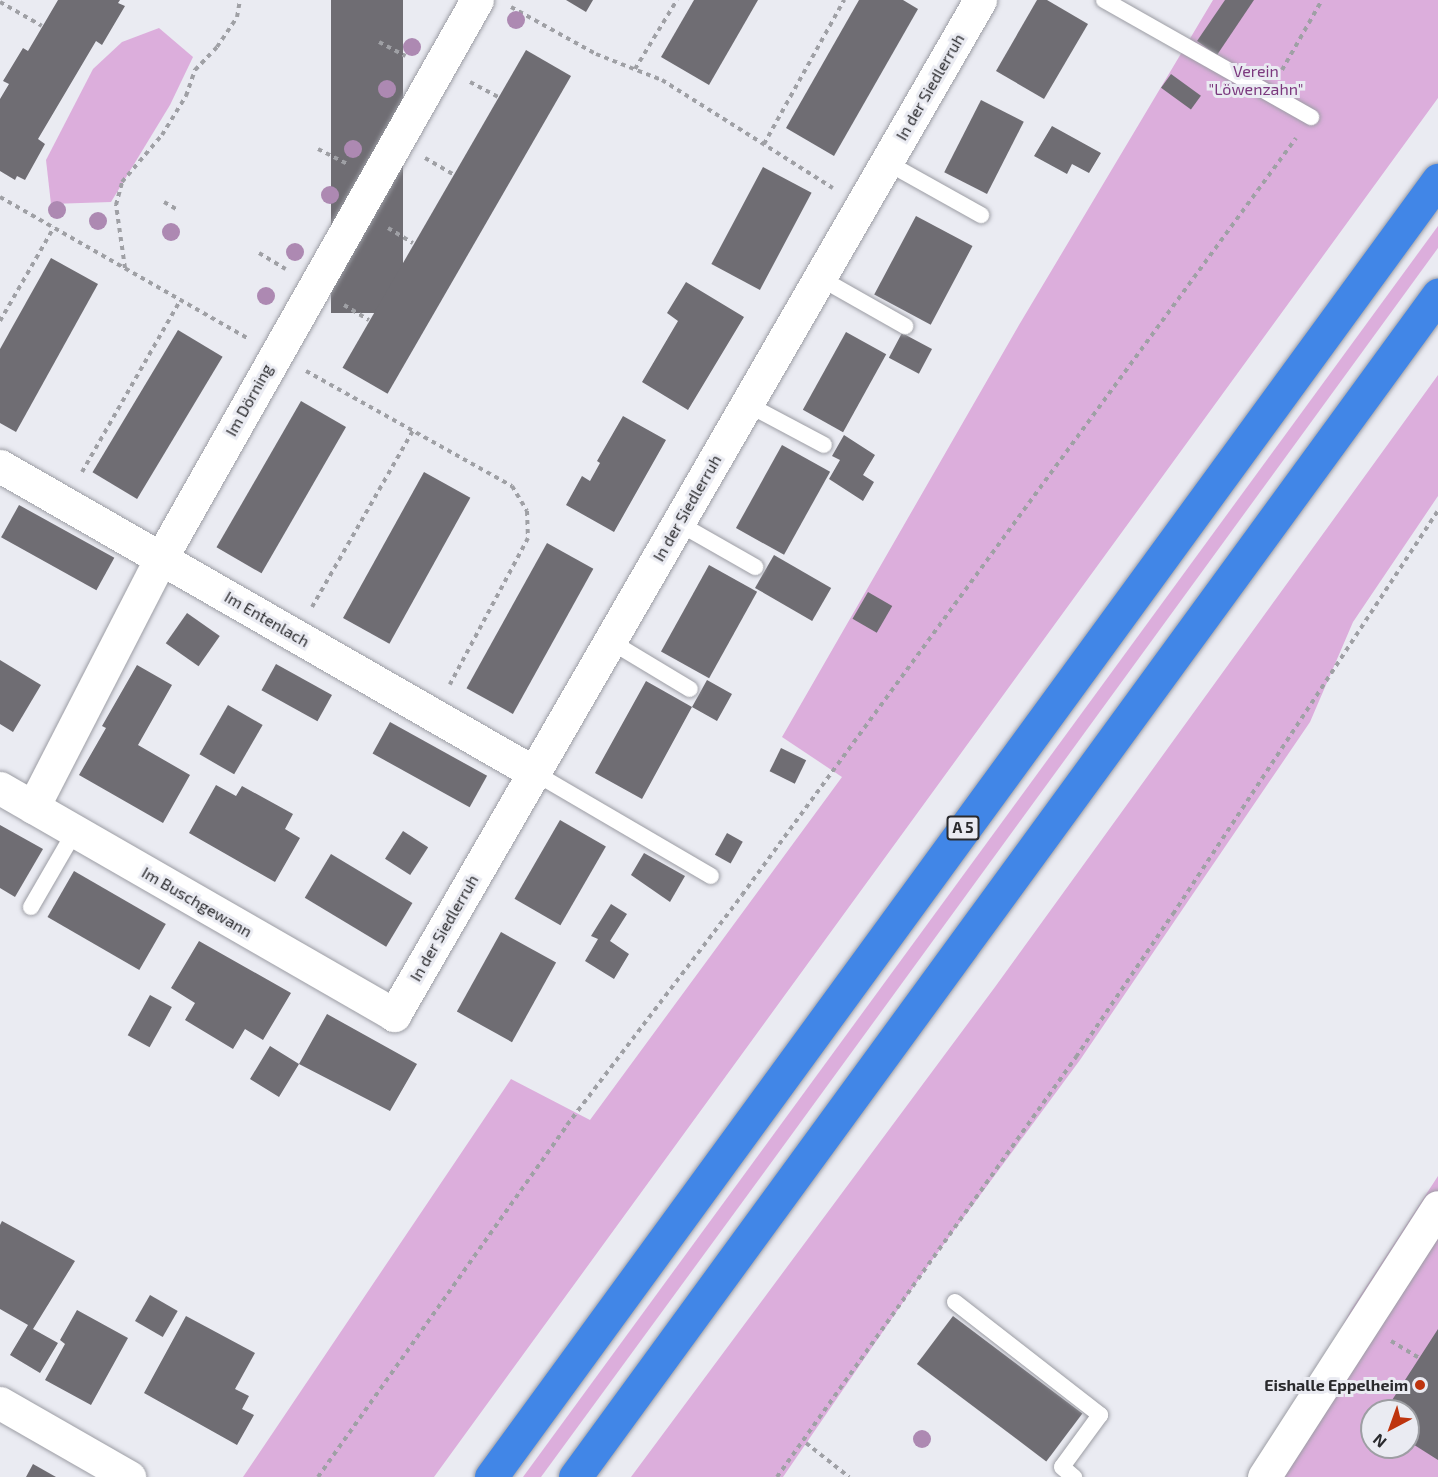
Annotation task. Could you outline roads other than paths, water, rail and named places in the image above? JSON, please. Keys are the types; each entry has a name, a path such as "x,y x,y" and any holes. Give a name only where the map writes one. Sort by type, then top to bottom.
{"highway":[{"name":"A 5","path":"491,1477 1438,180"},
{"path":"575,1477 1438,295"}],"street":[{"name":"Im Dörning","path":"33,807 161,558 477,0"},
{"name":"In der Siedlerruh","path":"394,1016 980,0"},
{"name":"Im Entenlach","path":"0,466 533,772"},
{"name":"Im Buschgewann","path":"0,788 394,1016"},
{"path":"1264,1477 1438,1207"},
{"path":"0,1403 129,1477"}],"lane":[{"path":"1104,0 1311,117"},
{"path":"886,162 981,215"},
{"path":"820,278 905,326"},
{"path":"747,404 824,445"},
{"path":"678,523 755,567"},
{"path":"610,641 690,689"},
{"path":"533,772 711,876"},
{"path":"31,907 75,831"},
{"path":"955,1302 1100,1415 1062,1467 1074,1477"}],"place":[{"name":"Eishalle Eppelheim","path":"1420,1385"}],"park label":[{"name":"Verein \"Löwenzahn\"","path":"1256,80"}]}
